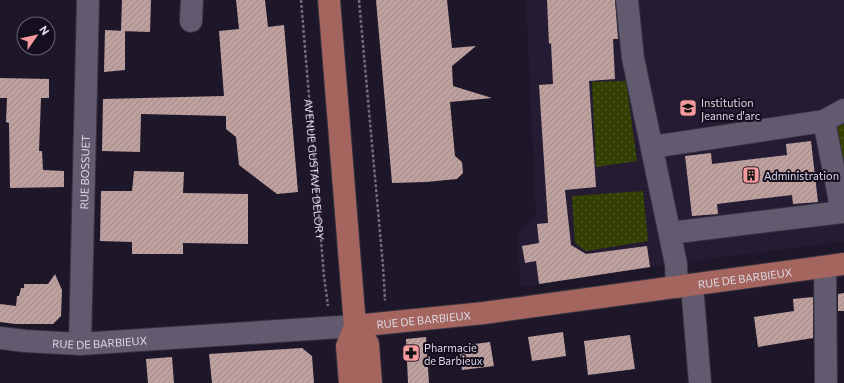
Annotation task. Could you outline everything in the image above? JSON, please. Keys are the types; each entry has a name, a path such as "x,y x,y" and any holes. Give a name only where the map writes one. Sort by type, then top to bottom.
{"main road":[{"path":"329,0 355,326 347,346 350,383"},
{"name":"RUE DE BARBIEUX","path":"355,326 484,313 835,266"},
{"path":"355,326 368,344 371,383"}],"street":[{"name":"RUE BOSSUET","path":"80,344 88,0"},
{"path":"627,0 633,58 676,264 684,286 700,383"},
{"path":"652,147 824,121 844,110"},
{"path":"670,233 843,212 824,121"},
{"path":"826,383 835,266"},
{"name":"RUE DE BARBIEUX","path":"0,338 80,344 355,326"}],"path":[{"name":"AVENUE GUSTAVE DELORY","path":"301,0 327,305 355,326"},
{"path":"359,0 384,283 385,299 380,304"}],"shaded area":[{"name":"Institution Jeanne d'arc","path":"526,0 844,0 844,241 656,266 521,287 517,235 536,216"}],"green space":[{"path":"626,81 637,161 596,167 592,82"},
{"path":"844,123 844,178 837,124"},
{"path":"643,191 648,241 586,251 575,243 572,196"}],"building":[{"path":"122,0 151,0 150,32 121,31"},
{"path":"236,0 265,0 268,27 284,25 298,192 277,194 239,165 236,137 226,129 226,116 141,114 140,152 102,151 103,99 224,96 219,31 239,29"},
{"path":"376,0 447,0 452,48 476,46 452,66 453,86 492,98 450,102 455,156 462,162 463,173 457,179 392,183"},
{"path":"547,0 615,0 618,39 613,39 615,79 589,81 596,187 565,190 571,245 586,254 647,246 650,267 539,284 536,261 525,263 522,246 539,243 537,224 548,223 539,85 553,84"},
{"path":"105,30 125,31 125,70 104,72"},
{"path":"0,78 49,79 49,98 41,98 39,151 42,151 43,170 64,171 64,187 10,188 9,123 6,122 7,98 0,98"},
{"name":"Administration","path":"811,141 818,202 793,204 792,195 717,204 718,214 692,216 685,156 711,153 712,164 787,155 786,144"},
{"path":"134,171 184,172 183,193 248,194 248,244 183,243 183,254 132,254 132,242 100,241 101,191 132,191"},
{"path":"55,274 62,290 61,316 53,324 15,324 0,322 0,304 16,306 17,296 19,296 21,288 24,288 24,284 48,284"},
{"path":"844,293 844,311 838,311 838,294"},
{"path":"813,297 813,338 758,347 754,317 794,311 793,299"},
{"path":"563,332 566,356 532,361 528,337"},
{"path":"630,335 635,369 588,375 584,341"},
{"path":"426,337 429,383 408,383 406,339"},
{"path":"490,342 494,366 462,370 459,346"},
{"path":"302,348 312,356 314,383 212,383 209,354"},
{"path":"172,357 174,383 148,383 146,359"}],"place":[{"name":"Institution Jeanne d'arc","path":"688,108"},
{"name":"Administration","path":"751,175"},
{"name":"Pharmacie de Barbieux","path":"411,353"}]}
